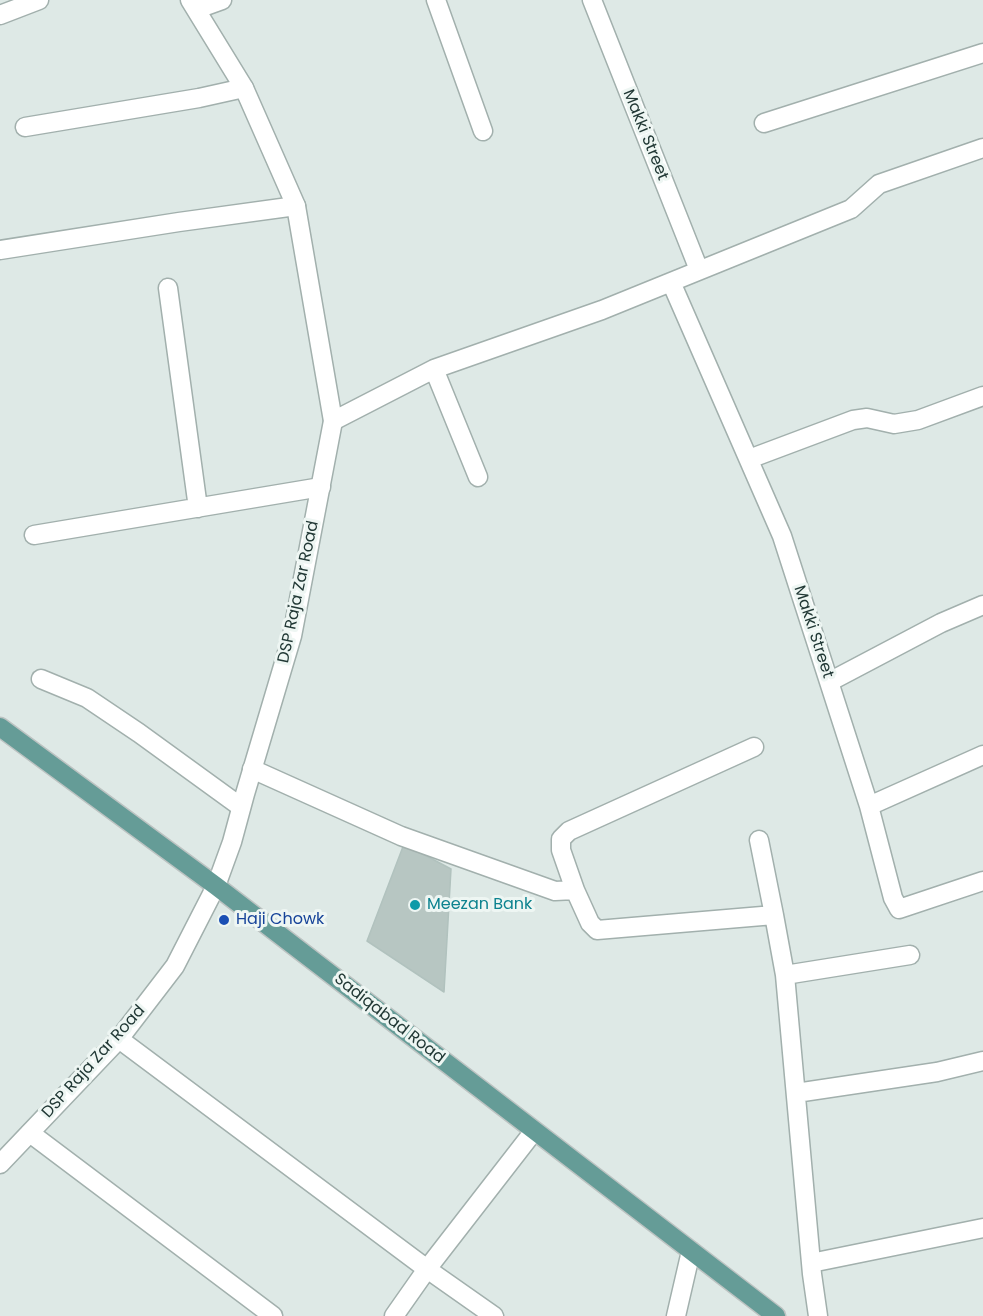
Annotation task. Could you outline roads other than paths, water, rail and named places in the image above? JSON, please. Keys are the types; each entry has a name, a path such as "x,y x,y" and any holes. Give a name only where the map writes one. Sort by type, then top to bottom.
{"main road":[{"name":"Sadiqabad Road","path":"0,727 216,886 776,1316"}],"street":[{"path":"0,15 39,0"},
{"path":"193,5 222,0"},
{"path":"436,0 483,131"},
{"name":"Makki Street","path":"592,0 699,270"},
{"name":"DSP Raja Zar Road","path":"0,1164 118,1039 175,966 216,886 232,842 292,636 333,421 296,206 244,88 193,5"},
{"path":"764,123 983,53"},
{"path":"25,127 199,98 244,88"},
{"path":"333,421 434,369 602,310 851,208 879,184 983,148"},
{"path":"0,250 296,206"},
{"name":"Makki Street","path":"671,282 782,536 869,806 888,881 899,909 983,881"},
{"path":"168,288 198,507"},
{"path":"434,369 478,477"},
{"path":"749,459 852,420 867,418 894,424 918,420 983,396"},
{"path":"34,535 321,487"},
{"path":"829,682 940,623 983,605"},
{"path":"41,679 87,698 241,807"},
{"path":"754,747 569,831 561,839 561,850 574,890 590,923 597,930 774,915"},
{"path":"869,806 983,755"},
{"path":"252,769 412,840 555,891 574,890"},
{"path":"759,840 785,975 811,1263 818,1316"},
{"path":"785,975 910,955"},
{"path":"118,1039 427,1269 494,1316"},
{"path":"796,1093 937,1072 983,1061"},
{"path":"394,1316 427,1269 534,1131"},
{"path":"30,1133 273,1316"},
{"path":"811,1263 983,1228"},
{"path":"676,1316 691,1251"}],"place":[{"name":"Meezan Bank","path":"415,905"},
{"name":"Haji Chowk","path":"224,920"}]}
